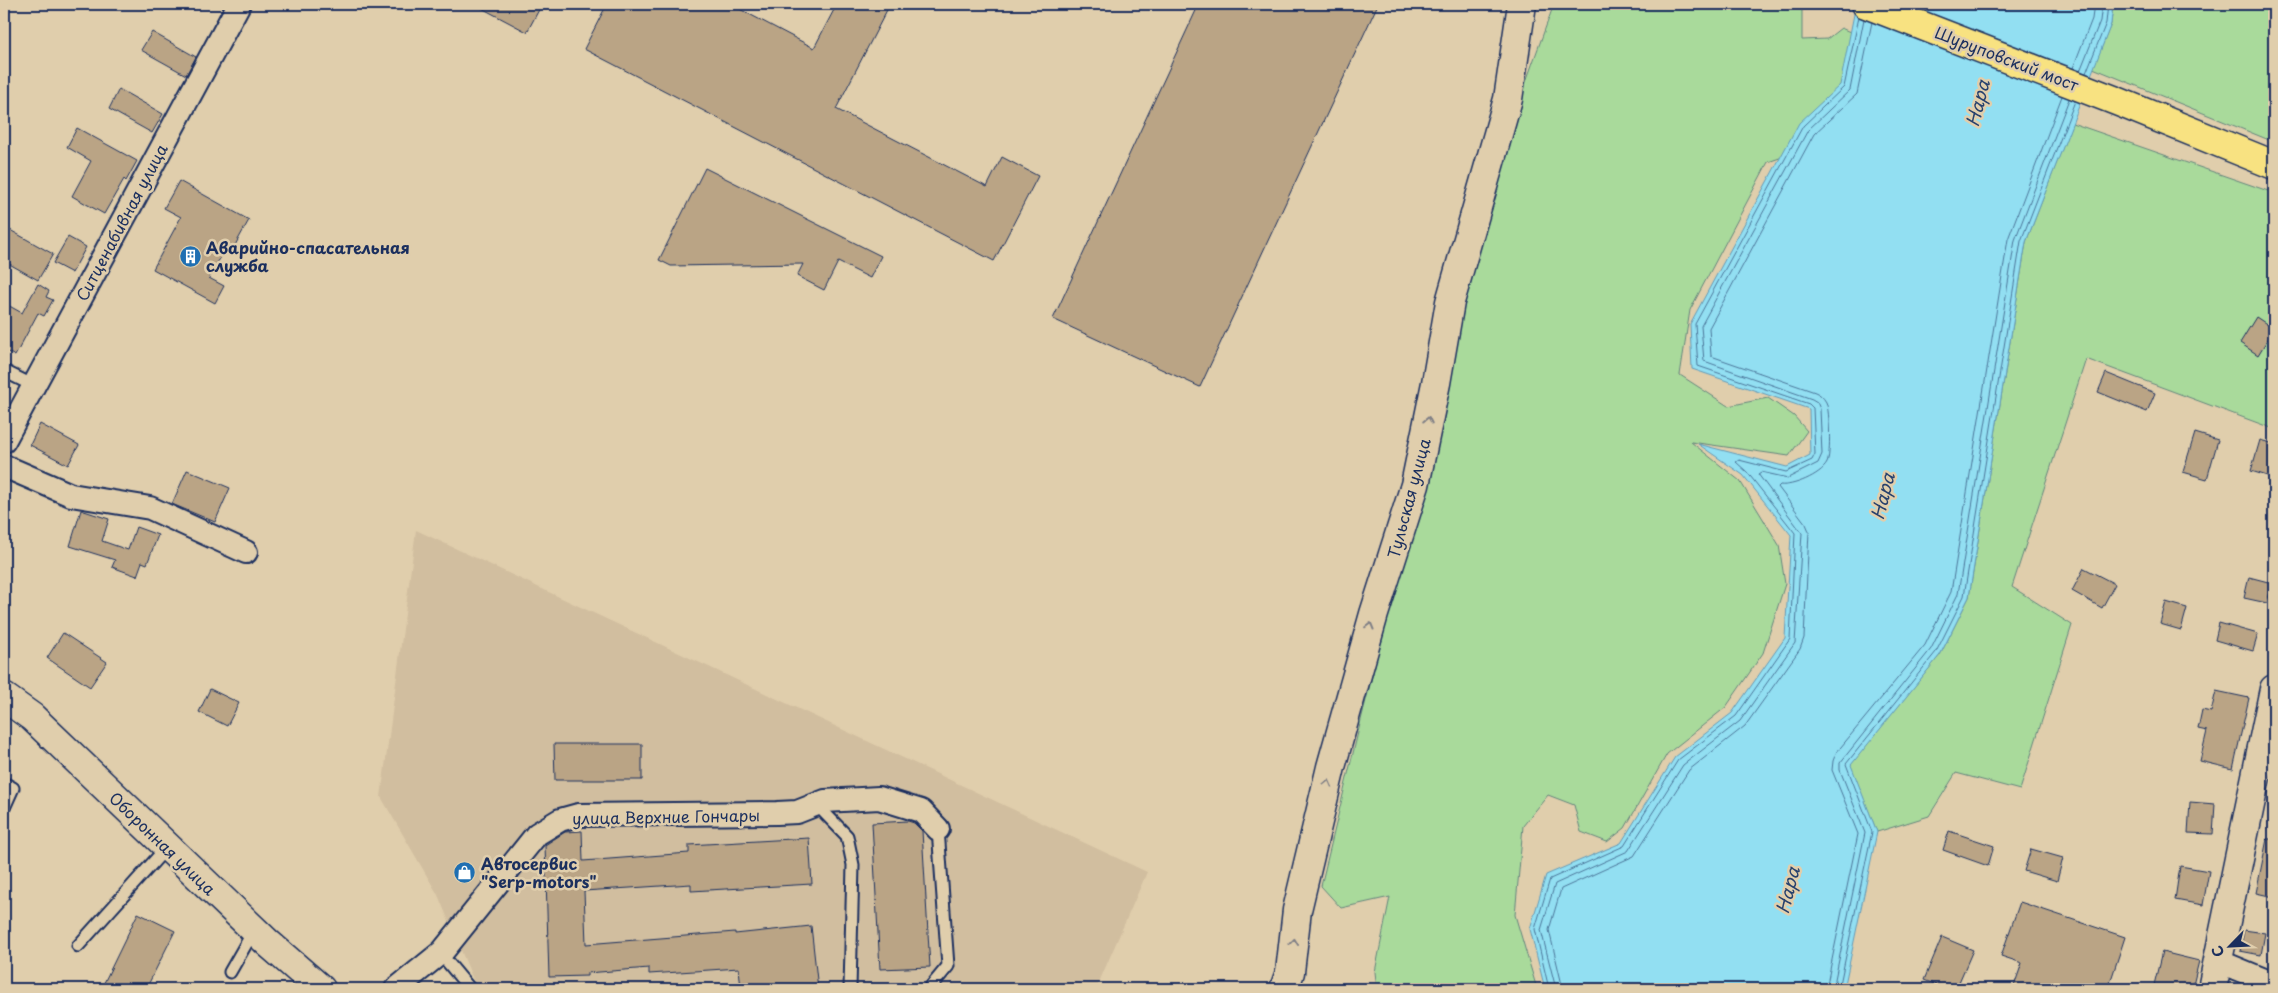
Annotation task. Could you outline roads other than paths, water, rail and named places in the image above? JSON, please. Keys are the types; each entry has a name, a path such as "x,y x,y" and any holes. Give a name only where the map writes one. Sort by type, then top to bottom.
{"main road":[{"name":"Шуруповский мост","path":"1866,4 2119,102 2274,165"}],"street":[{"name":"Ситценабивная улица","path":"4,441 239,4"},
{"name":"Тульская улица","path":"1284,989 1290,972 1297,910 1331,767 1374,614 1414,485 1436,383 1450,302 1508,99 1522,4"},
{"path":"4,466 71,494 150,508 246,552"},
{"path":"2212,989 2274,689"},
{"name":"Оборонная улица","path":"4,697 32,717 254,930 322,989"},
{"name":"улица Верхние Гончары","path":"396,989 440,953 537,834 560,820 578,815 797,812 825,801 878,798 921,811 938,829"},
{"path":"2218,961 2274,984"}],"lane":[{"path":"4,371 34,386"},
{"path":"4,782 13,788 4,808"},
{"path":"816,804 847,836 853,865 850,989"},
{"path":"929,989 948,966 938,829"},
{"path":"78,946 167,847"},
{"path":"230,972 254,930"},
{"path":"440,953 470,989"}],"water":[{"name":"Нара","path":"1856,4 2113,4 2111,24 2026,242 1969,597 1940,655 1851,765 1877,832 1844,989 1545,989 1530,929 1546,875 1621,843 1675,757 1732,713 1785,638 1791,535 1743,475 1698,444 1787,467 1810,455 1809,409 1692,369 1690,324 1799,123 1840,85"}],"place":[{"name":"Аварийно-спасательная служба","path":"190,256"},
{"name":"Автосервис \"Serp-motors\"","path":"465,872"}]}
